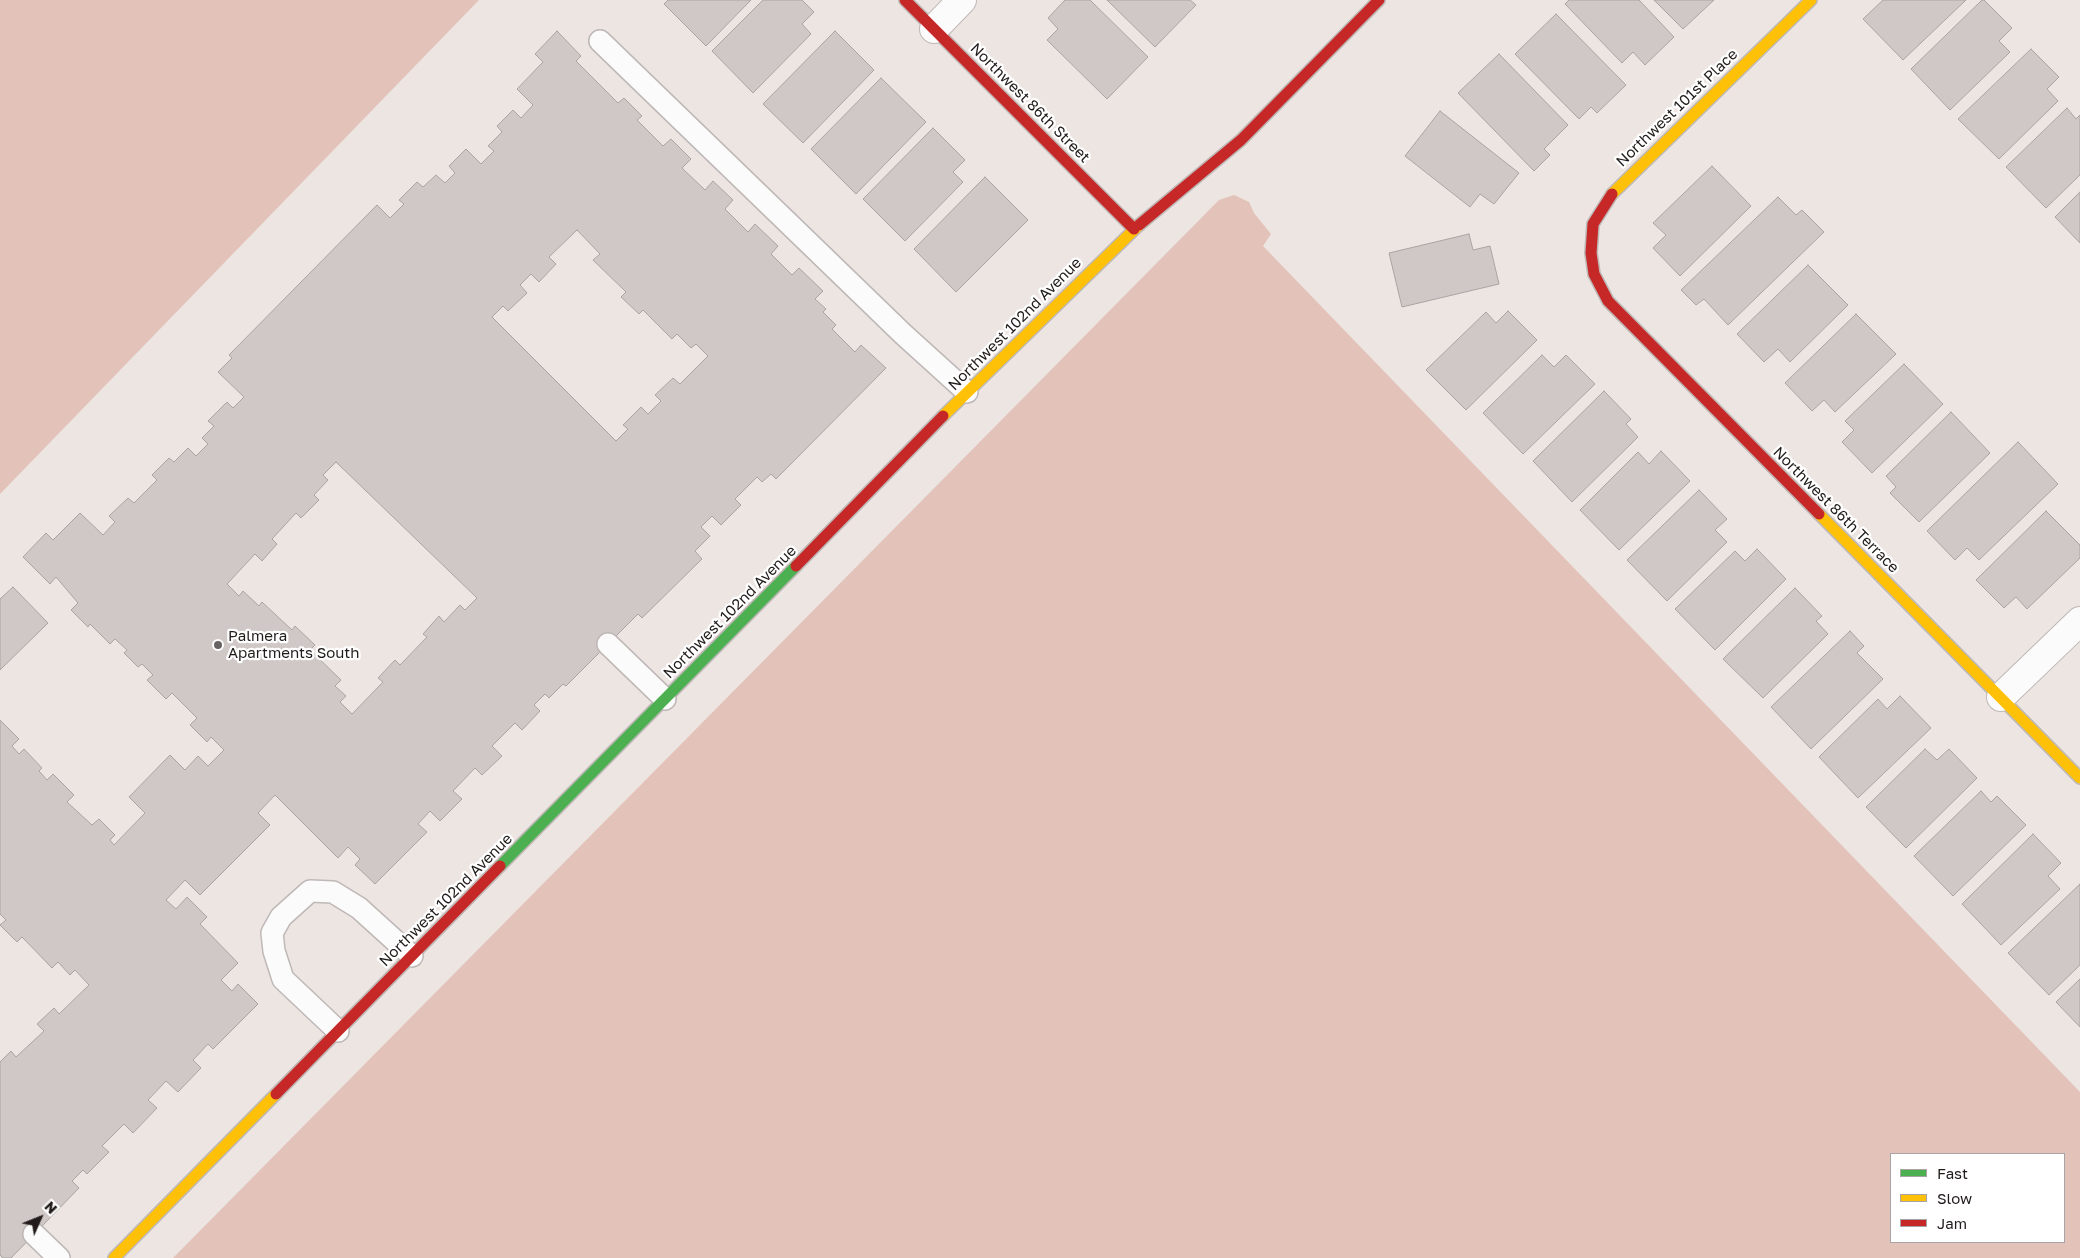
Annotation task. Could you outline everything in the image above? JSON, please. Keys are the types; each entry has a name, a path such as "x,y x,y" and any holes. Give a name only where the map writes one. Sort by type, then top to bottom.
{"street":[{"name":"Northwest 86th Street","path":"905,0 1134,228"},
{"path":"934,29 962,0"},
{"name":"Northwest 102nd Avenue","path":"114,1258 967,392 1134,228 1241,140 1380,0"},
{"name":"Northwest 101st Place","path":"1591,252 1593,224 1615,189 1811,0"},
{"name":"Northwest 86th Terrace","path":"1591,252 1594,274 1608,301 2080,778"},
{"path":"2001,697 2080,621"}],"lane":[{"path":"600,41 896,327 967,392"},
{"path":"608,644 664,700"},
{"path":"338,1031 283,979 274,952 272,933 282,917 310,891 333,892 359,908 412,956"},
{"path":"34,1234 58,1258"}],"shaded area":[{"path":"0,0 479,0 0,494"},
{"path":"1234,195 1249,202 1254,213 1271,234 1263,246 2080,1092 2080,1258 173,1258 1219,200"}],"building":[{"path":"668,0 751,0 706,46 664,4"},
{"path":"763,0 802,0 814,12 802,24 811,34 753,93 712,51"},
{"path":"1065,0 1090,0 1148,57 1107,99 1047,40 1058,29 1048,18"},
{"path":"1107,0 1190,0 1196,5 1155,47"},
{"path":"1569,0 1639,0 1674,37 1645,65 1633,52 1622,63 1565,4"},
{"path":"1654,0 1714,0 1683,29"},
{"path":"1883,0 1966,0 1903,60 1863,19"},
{"path":"1982,0 2012,28 1999,41 2010,52 1950,110 1911,69"},
{"path":"1556,14 1626,85 1597,113 1591,107 1579,119 1515,54"},
{"name":"Palmera Apartments South","path":"557,31 581,56 576,61 618,103 624,98 642,116 637,120 663,146 671,139 691,159 682,168 705,190 713,181 733,200 725,209 748,232 755,224 778,246 771,254 792,275 799,268 823,291 815,299 826,309 823,312 836,325 832,329 855,352 861,345 886,368 776,479 771,474 762,482 757,477 735,499 741,505 721,525 712,516 701,527 710,536 695,551 702,559 642,618 638,614 566,686 563,684 549,698 545,694 534,705 540,711 522,730 515,723 492,746 502,756 482,775 475,768 453,791 462,799 440,821 430,811 418,824 427,832 375,884 355,865 360,859 348,847 338,858 275,795 258,813 270,825 200,895 185,880 166,900 176,909 187,897 207,917 200,924 238,963 221,980 232,991 238,984 258,1004 213,1049 208,1044 193,1060 201,1068 178,1092 166,1081 148,1100 157,1108 133,1133 124,1124 102,1146 109,1152 87,1174 83,1170 72,1181 79,1188 11,1258 3,1258 0,1255 0,1062 11,1051 16,1057 44,1031 37,1024 54,1008 59,1014 89,985 75,970 70,975 58,962 52,968 22,937 17,942 0,925 6,920 0,914 0,720 19,739 12,746 19,754 24,749 42,768 39,771 47,780 53,774 74,795 67,802 92,825 99,819 115,835 110,840 114,845 145,813 129,797 170,755 185,770 198,756 208,766 224,750 211,737 207,742 190,725 197,718 172,693 166,699 147,680 153,675 142,664 138,667 124,653 127,650 115,639 110,644 90,624 88,627 71,610 78,603 56,577 50,584 23,557 46,533 53,540 80,513 103,535 115,522 109,516 128,498 134,503 157,480 152,475 169,458 174,462 188,448 196,456 208,444 202,438 214,426 208,421 227,402 233,408 244,397 218,372 232,358 229,355 377,205 390,218 404,204 399,200 417,182 423,187 436,175 445,183 455,173 449,166 466,149 481,164 494,151 488,146 502,132 497,126 513,110 521,118 533,105 517,89 543,62 535,54","holes":["577,230 600,254 593,260 626,292 621,297 639,314 643,310 672,339 677,334 691,348 696,344 708,356 680,384 673,378 655,395 661,401 648,414 641,407 623,425 628,429 616,441 492,317 503,306 508,311 527,293 520,285 531,274 539,282 556,264 549,257","336,462 477,598 465,610 460,605 444,622 439,616 423,634 427,637 400,665 395,660 378,678 383,682 352,714 340,702 346,696 335,686 341,680 310,650 315,645 295,626 292,630 262,602 259,606 243,591 239,596 227,584 255,554 262,561 277,544 272,539 296,513 301,518 319,500 314,495 328,480 323,475"]},
{"path":"835,31 874,70 803,143 763,104"},
{"path":"2031,49 2059,77 2047,89 2058,101 1999,159 1958,119"},
{"path":"1499,54 1568,125 1544,149 1550,155 1534,171 1458,93"},
{"path":"881,78 926,122 856,194 811,149"},
{"path":"2067,108 2076,119 2080,115 2080,175 2046,208 2006,167"},
{"path":"1440,111 1519,173 1494,204 1480,194 1470,207 1405,156"},
{"path":"933,128 965,160 953,172 963,182 905,241 863,199"},
{"path":"1712,166 1751,206 1680,276 1653,248 1666,235 1653,223"},
{"path":"985,177 1028,220 956,292 914,249"},
{"path":"2080,192 2080,243 2055,217"},
{"path":"1778,197 1796,215 1802,210 1824,232 1728,325 1704,299 1696,305 1681,290"},
{"path":"1469,234 1473,250 1490,246 1499,284 1402,307 1389,253"},
{"path":"1808,265 1848,305 1790,362 1778,349 1764,362 1737,334"},
{"path":"1508,311 1537,340 1466,410 1426,370 1486,312 1496,323"},
{"path":"1856,314 1896,354 1835,412 1824,400 1812,411 1785,383"},
{"path":"1542,355 1554,367 1566,355 1595,384 1523,454 1483,413"},
{"path":"1904,364 1943,404 1872,473 1842,442 1854,430 1845,421"},
{"path":"1604,391 1631,419 1626,424 1638,437 1572,502 1533,461"},
{"path":"1951,412 1990,453 1919,522 1890,493 1896,487 1886,476"},
{"path":"2018,442 2058,484 1979,560 1967,548 1955,560 1927,531"},
{"path":"1661,451 1690,481 1619,550 1580,510 1638,452 1649,464"},
{"path":"1699,490 1727,519 1715,530 1727,542 1667,601 1627,560"},
{"path":"2046,511 2080,545 2080,558 2027,609 2016,597 2004,608 1976,580"},
{"path":"1757,549 1786,579 1715,650 1675,609 1735,551 1745,561"},
{"path":"13,587 48,623 0,670 0,599"},
{"path":"1795,588 1822,616 1816,621 1828,634 1763,698 1723,659"},
{"path":"1850,631 1864,646 1857,653 1883,679 1811,749 1771,707"},
{"path":"1900,696 1931,728 1858,798 1819,757 1878,699 1887,709"},
{"path":"1925,749 1937,760 1949,749 1977,778 1906,848 1866,807"},
{"path":"1981,791 1991,802 1997,796 2026,825 1953,896 1914,856"},
{"path":"2033,834 2061,863 2048,876 2060,889 2001,945 1962,904"},
{"path":"2080,884 2080,965 2049,995 2008,953"},
{"path":"2080,979 2080,1027 2056,1002"}],"traffic: fast":[{"path":"500,866 796,566"}],"traffic: slow":[{"path":"1612,194 1811,0"},
{"path":"943,416 1139,225"},
{"path":"1819,514 2080,778"},
{"path":"114,1258 276,1094"}],"traffic: jam":[{"path":"905,0 1134,229"},
{"path":"1139,225 1241,140 1379,0"},
{"path":"1612,194 1593,224 1591,253 1594,274 1608,301 1819,514"},
{"path":"796,566 943,416"},
{"path":"276,1094 500,866"}],"place":[{"name":"Palmera Apartments South","path":"218,645"}]}
